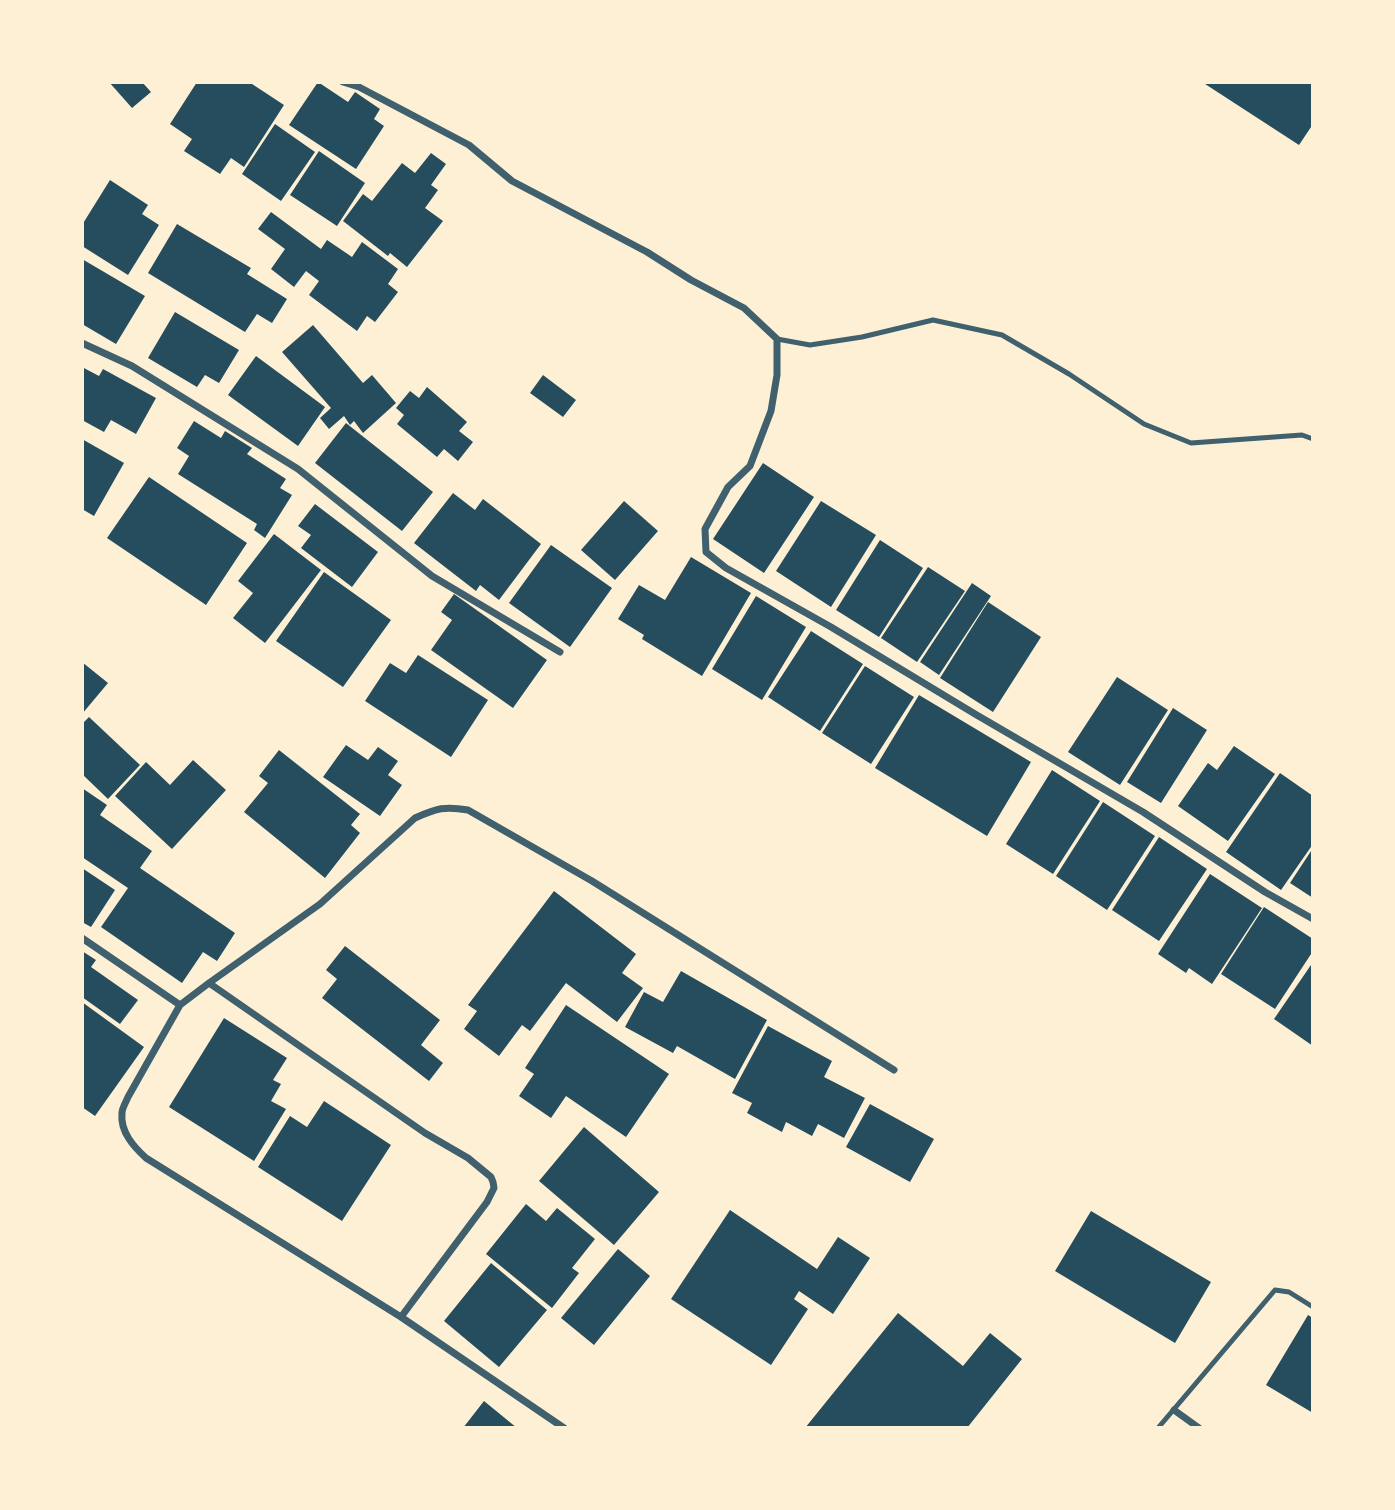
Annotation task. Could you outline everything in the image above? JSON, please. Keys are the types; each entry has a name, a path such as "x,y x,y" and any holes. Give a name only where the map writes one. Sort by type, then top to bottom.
{"street":[{"path":"343,82 359,87 469,145 512,181 744,308 777,340 777,375 771,411 750,466 728,487 705,529 706,552 726,568 831,627 1143,812 1265,892 1313,919"},
{"path":"82,343 132,366 298,469 432,576 560,652"},
{"path":"564,1428 401,1317 146,1158 133,1145 123,1127 122,1112 180,1005 320,904 415,818 448,807 468,810 592,881 894,1070"},
{"path":"82,938 180,1005"},
{"path":"209,983 425,1133 468,1158 491,1177 494,1188 487,1202 401,1317"},
{"path":"1174,1410 1199,1428"}],"lane":[{"path":"777,340 810,345 862,337 933,320 1002,335 1069,374 1144,424 1191,443 1301,435 1313,439"},
{"path":"1158,1428 1275,1290 1289,1292 1313,1307"}],"building":[{"path":"109,82 142,82 151,92 132,108"},
{"path":"197,82 249,82 284,105 244,167 231,158 220,174 184,151 192,139 170,124"},
{"path":"318,82 348,102 355,92 380,109 374,119 384,126 356,169 289,125"},
{"path":"1202,82 1313,82 1313,124 1299,145"},
{"path":"275,124 315,152 281,201 242,174"},
{"path":"319,151 365,183 337,226 290,195"},
{"path":"431,153 446,164 431,185 438,190 425,208 443,221 407,267 390,253 388,256 343,221 363,194 372,201 402,163 415,173"},
{"path":"110,180 148,205 142,214 159,225 128,275 82,246 82,225"},
{"path":"271,212 321,249 327,240 352,257 362,242 398,269 388,284 398,292 375,322 367,316 357,331 309,295 319,281 306,271 294,287 271,269 285,249 258,229"},
{"path":"177,224 251,268 247,274 287,299 272,323 257,314 245,332 148,273"},
{"path":"82,259 145,296 116,344 82,324"},
{"path":"175,312 239,350 219,383 205,375 197,387 148,358"},
{"path":"313,325 363,383 372,375 396,403 363,433 354,421 350,425 344,416 329,429 320,418 331,408 282,352"},
{"path":"256,356 325,407 298,446 228,395"},
{"path":"82,367 99,376 103,369 156,398 136,434 111,420 104,432 82,420"},
{"path":"543,375 576,400 563,417 530,393"},
{"path":"427,387 467,422 459,431 473,442 458,461 444,449 437,457 397,424 404,415 396,408 410,391 419,398"},
{"path":"194,421 221,438 225,431 252,448 247,454 286,479 280,488 292,495 265,538 254,530 257,524 178,474 189,456 177,448"},
{"path":"346,423 433,492 402,531 315,463"},
{"path":"82,439 124,463 94,516 82,509"},
{"path":"763,463 814,497 764,573 713,539"},
{"path":"149,477 247,543 206,605 107,538"},
{"path":"453,493 475,510 483,499 541,544 499,600 480,585 476,591 414,543"},
{"path":"624,501 658,531 615,580 581,550"},
{"path":"821,501 876,535 831,607 776,571"},
{"path":"315,504 378,552 352,587 301,548 311,535 298,526"},
{"path":"274,534 321,570 265,643 233,618 253,593 238,581"},
{"path":"880,540 923,568 879,637 836,610"},
{"path":"551,545 612,588 570,647 509,603"},
{"path":"691,557 751,593 702,676 642,639 644,635 618,619 639,585 665,600"},
{"path":"928,567 965,591 917,662 881,638"},
{"path":"324,572 391,620 343,687 276,641"},
{"path":"972,583 991,596 939,675 920,662"},
{"path":"454,594 547,660 513,708 431,650 452,620 441,612"},
{"path":"756,596 806,627 762,700 712,669"},
{"path":"988,602 1041,637 993,712 940,678"},
{"path":"811,631 863,664 820,731 768,697"},
{"path":"418,655 488,700 451,757 365,701 390,663 406,673"},
{"path":"82,662 108,683 82,714"},
{"path":"865,666 914,697 871,764 822,733"},
{"path":"1117,677 1168,710 1120,785 1068,752"},
{"path":"919,695 1031,762 987,836 875,768"},
{"path":"1173,708 1207,730 1161,803 1127,782"},
{"path":"89,717 140,765 108,799 82,774 82,724"},
{"path":"346,745 368,760 378,747 398,761 388,775 402,785 380,816 323,777"},
{"path":"1234,746 1275,774 1228,841 1178,806 1208,763 1217,770"},
{"path":"279,750 360,814 351,825 360,833 325,878 244,812 268,783 259,776"},
{"path":"193,760 226,790 172,849 115,796 146,762 170,785"},
{"path":"1052,770 1100,801 1053,874 1006,844"},
{"path":"1280,773 1313,796 1313,844 1281,890 1226,852"},
{"path":"82,788 107,805 100,815 152,851 140,868 235,933 217,961 203,952 182,983 101,927 128,888 82,857"},
{"path":"1103,802 1155,836 1107,910 1056,876"},
{"path":"1159,837 1207,869 1159,941 1112,910"},
{"path":"1313,848 1313,898 1290,883"},
{"path":"82,868 115,890 91,927 82,922"},
{"path":"1210,874 1262,908 1212,984 1189,968 1186,973 1158,954"},
{"path":"554,891 636,954 622,973 643,988 617,1022 566,983 530,1031 522,1025 499,1056 464,1029 477,1011 468,1005"},
{"path":"1264,907 1313,939 1313,951 1275,1009 1221,974"},
{"path":"345,946 440,1020 421,1045 443,1063 429,1081 322,998 337,979 326,970"},
{"path":"82,951 96,960 91,967 138,1000 120,1024 82,997"},
{"path":"1313,962 1313,1046 1274,1019"},
{"path":"681,971 767,1020 735,1079 677,1046 673,1053 625,1027 644,992 663,1002"},
{"path":"82,1002 144,1047 95,1116 82,1107"},
{"path":"566,1005 669,1074 626,1137 566,1096 551,1118 519,1096 534,1074 525,1068"},
{"path":"224,1018 287,1058 273,1080 281,1084 271,1101 286,1109 254,1161 169,1107"},
{"path":"768,1026 832,1061 824,1077 865,1098 844,1138 818,1124 812,1136 786,1122 782,1132 747,1113 752,1103 732,1093"},
{"path":"324,1101 391,1145 342,1221 258,1167 290,1116 307,1127"},
{"path":"870,1104 934,1139 910,1182 846,1147"},
{"path":"584,1127 659,1192 614,1245 539,1181"},
{"path":"526,1204 546,1221 557,1208 595,1239 572,1268 579,1273 552,1308 486,1254"},
{"path":"730,1210 817,1269 838,1237 870,1258 833,1314 799,1291 794,1299 808,1309 771,1365 671,1299"},
{"path":"1091,1211 1211,1282 1175,1343 1055,1271"},
{"path":"618,1249 650,1276 594,1345 561,1318"},
{"path":"491,1263 547,1310 499,1367 444,1321"},
{"path":"898,1313 963,1366 990,1333 1022,1359 967,1428 805,1428"},
{"path":"1308,1315 1313,1318 1313,1413 1266,1385"},
{"path":"484,1401 517,1428 463,1428"}]}
